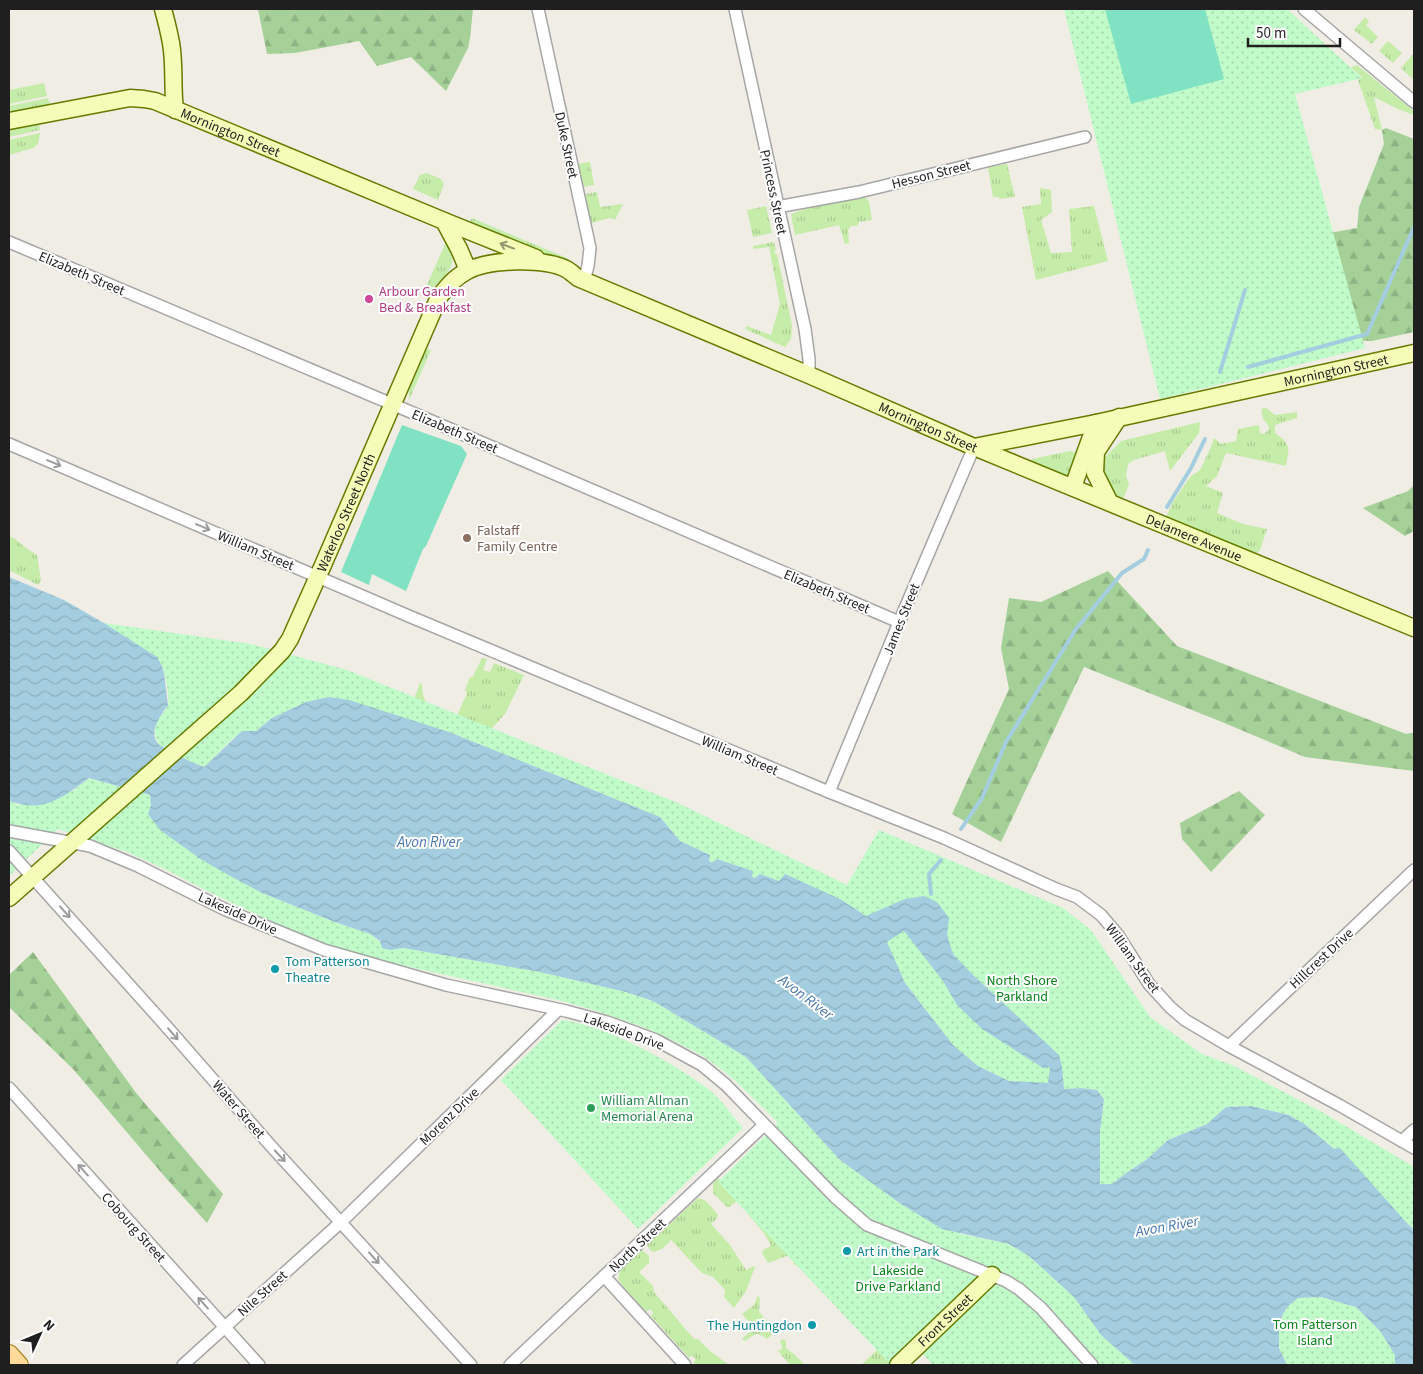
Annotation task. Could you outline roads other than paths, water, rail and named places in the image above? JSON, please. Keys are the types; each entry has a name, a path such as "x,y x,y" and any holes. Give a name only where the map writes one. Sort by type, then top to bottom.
{"main road":[{"path":"164,9 171,43 175,110"},
{"name":"Mornington Street","path":"9,121 130,98 154,101 444,221 566,269 584,281 974,446 1096,423 1414,353"},
{"path":"444,221 468,270"},
{"name":"Mornington Street","path":"468,270 487,264 507,261 552,264"},
{"name":"Waterloo Street North","path":"72,842 240,693 282,651 290,639 318,577 438,297 448,285 468,270"},
{"path":"1109,501 1095,473 1096,452 1119,417"},
{"path":"1073,487 1096,423"},
{"name":"Delamere Avenue","path":"974,446 1414,628"},
{"path":"9,898 72,842"},
{"name":"Front Street","path":"898,1365 992,1275"},
{"path":"9,1354 19,1365"}],"street":[{"name":"Duke Street","path":"538,9 590,248 584,281"},
{"name":"Princess Street","path":"734,9 805,329 809,375"},
{"path":"1304,9 1414,102"},
{"name":"Hesson Street","path":"777,207 859,192 1085,137"},
{"name":"Elizabeth Street","path":"9,242 393,404 899,622"},
{"name":"William Street","path":"9,444 412,617 829,792 944,838 1077,897 1101,915 1118,935 1149,984 1185,1020 1414,1148"},
{"name":"James Street","path":"829,792 974,446"},
{"name":"Lakeside Drive","path":"9,831 90,846 138,866 226,910 324,950 446,984 607,1022 656,1040 702,1065 726,1085 835,1197 867,1225 992,1275 1019,1289 1041,1308 1092,1365"},
{"name":"Water Street","path":"9,851 270,1145 471,1365"},
{"name":"Hillcrest Drive","path":"1229,1046 1414,870"},
{"name":"Morenz Drive","path":"341,1222 558,1010"},
{"name":"Cobourg Street","path":"9,1088 259,1365"},
{"name":"North Street","path":"510,1365 764,1125"},
{"path":"1402,1141 1414,1130"},
{"name":"Nile Street","path":"183,1365 341,1222"},
{"path":"604,1276 685,1365"}],"water":[{"name":"Avon River","path":"9,577 64,600 157,657 164,673 168,705 161,714 156,726 155,736 157,742 175,754 204,767 242,731 256,731 272,718 306,702 329,697 349,700 449,732 660,817 680,841 710,855 709,861 712,863 717,859 753,871 752,877 755,878 760,874 779,881 785,874 840,899 866,916 905,899 924,896 937,902 949,918 947,935 953,954 1059,1055 1064,1089 1081,1088 1097,1090 1104,1099 1100,1131 1100,1184 1112,1184 1146,1160 1168,1140 1207,1124 1226,1107 1251,1106 1289,1115 1306,1125 1334,1149 1340,1148 1414,1230 1414,1365 1395,1365 1395,1355 1380,1331 1356,1307 1321,1297 1298,1298 1287,1307 1279,1322 1279,1348 1287,1365 1135,1365 1101,1335 1074,1297 1029,1256 1009,1244 942,1229 901,1204 840,1160 746,1057 653,1001 626,992 540,972 403,948 390,950 382,948 380,941 370,934 262,893 202,860 160,830 148,814 151,805 150,795 89,778 61,798 42,805 21,804 9,801","holes":["904,931 943,981 957,1005 982,1029 1043,1068 1050,1067 1048,1083 1009,1081 978,1066 953,1045 905,983 887,942"]}],"waterway":[{"path":"1248,367 1367,334 1414,227"},
{"path":"1220,372 1245,290"},
{"path":"1167,507 1191,468 1205,439"},
{"path":"961,829 982,798 1006,742 1076,629 1122,573 1144,559 1148,550"},
{"path":"931,894 929,874 941,860"}],"place":[{"name":"Arbour Garden Bed & Breakfast","path":"369,299"},
{"name":"Falstaff Family Centre","path":"467,538"},
{"name":"Tom Patterson Theatre","path":"275,969"},
{"name":"William Allman Memorial Arena","path":"591,1108"},
{"name":"Art in the Park","path":"847,1251"},
{"name":"The Huntingdon","path":"812,1325"}],"park label":[{"name":"North Shore Parkland","path":"1022,988"},
{"name":"Lakeside Drive Parkland","path":"898,1278"},
{"name":"Tom Patterson Island","path":"1315,1332"}]}
